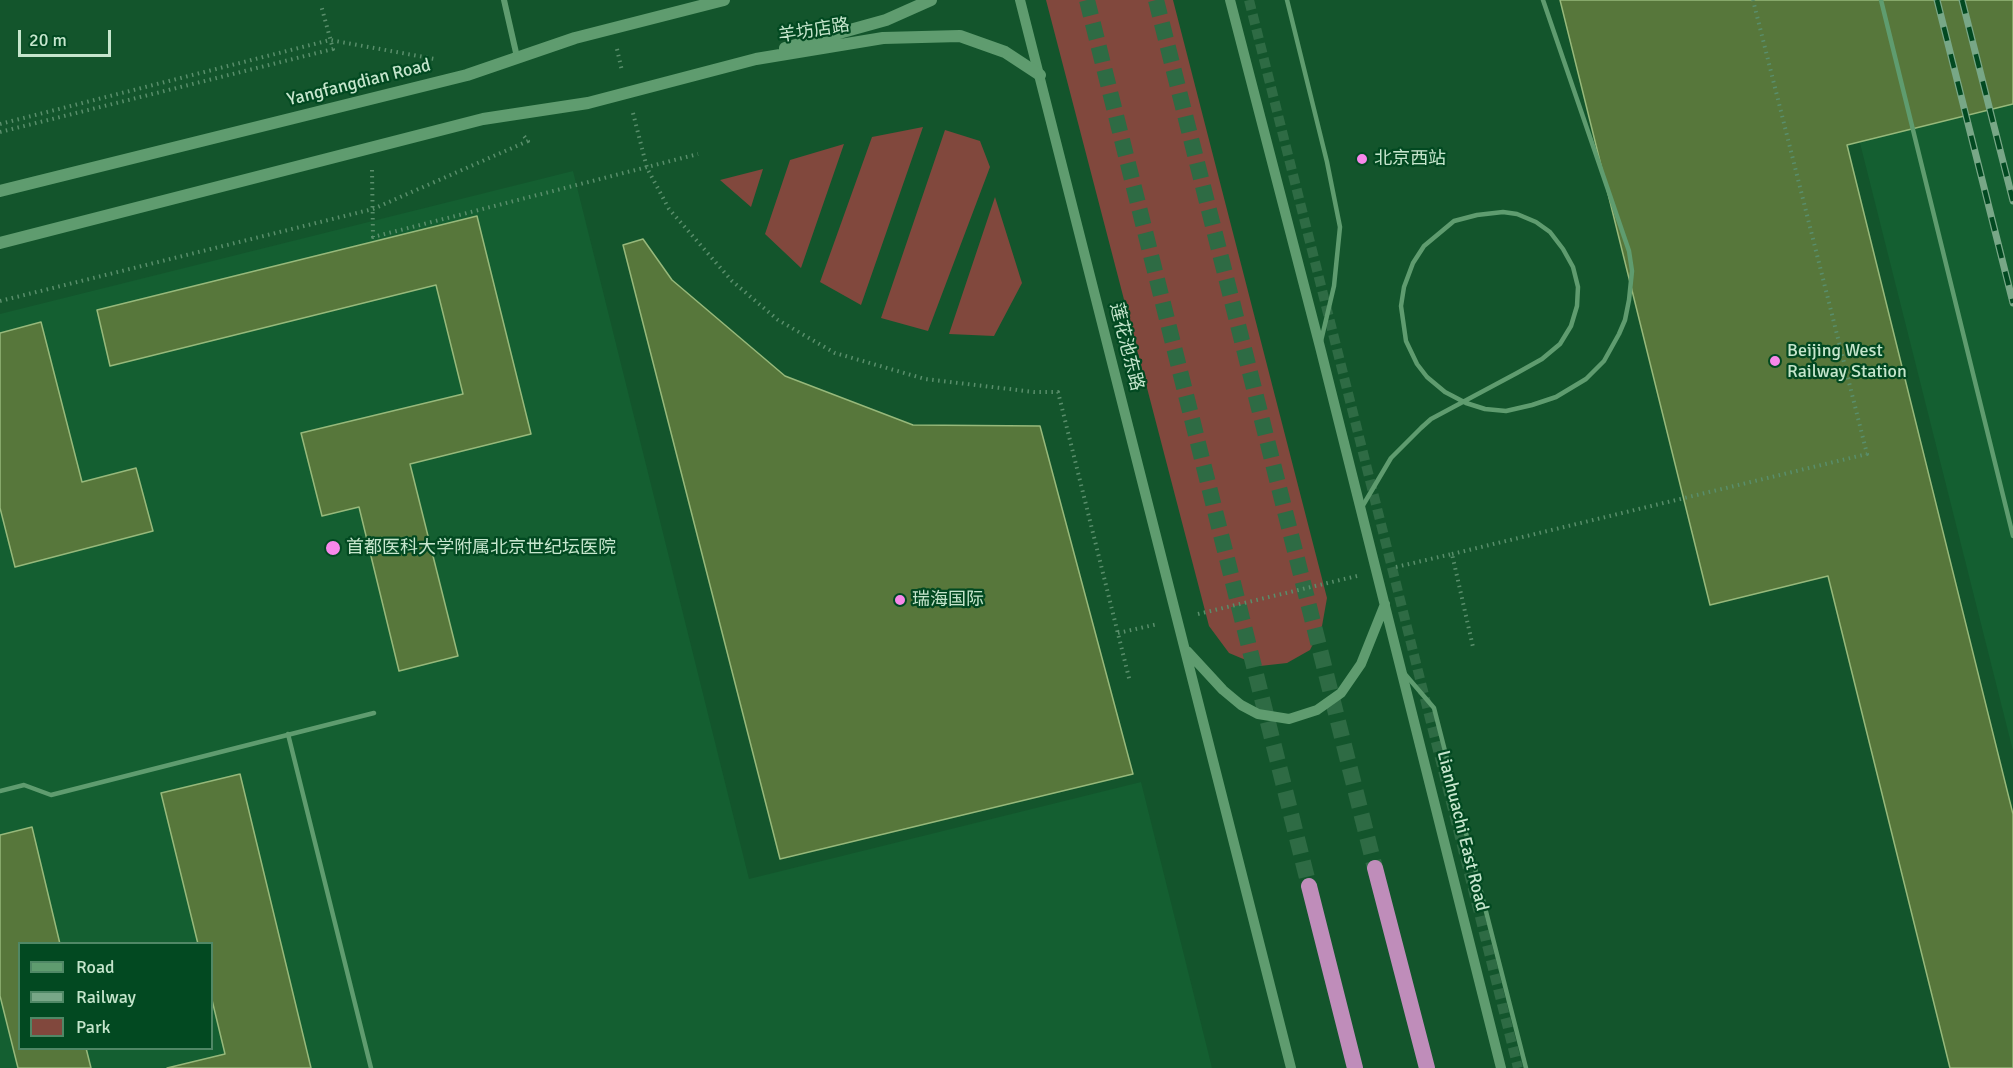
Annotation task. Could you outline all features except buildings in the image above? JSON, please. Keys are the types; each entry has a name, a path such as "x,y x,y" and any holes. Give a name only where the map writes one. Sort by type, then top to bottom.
{"highway":[{"path":"1375,868 1427,1068"},
{"path":"1309,886 1355,1068"}],"main road":[{"name":"Yangfangdian Road","path":"0,191 467,75 575,38 724,0"},
{"path":"756,59 804,42 886,20 931,0"},
{"name":"羊坊店路","path":"509,114 588,103 756,59 883,38 960,36 1005,52 1040,75"},
{"path":"0,243 509,114"}],"street":[{"path":"504,0 517,57"},
{"name":"莲花池东路","path":"1020,0 1291,1068"},
{"path":"1185,649 1223,690 1241,705 1258,714 1289,718 1317,710 1341,693 1361,664 1385,604 1230,0"},
{"name":"Lianhuachi East Road","path":"1385,604 1501,1068"}],"lane":[{"path":"1287,0 1327,162 1340,226 1334,286 1320,347"},
{"path":"1361,509 1391,458 1410,437 1431,419 1517,373 1542,359 1560,344 1571,326 1578,287 1573,267 1550,232 1536,222 1517,214 1503,212 1454,221 1424,246 1413,263 1404,287 1401,306 1406,341 1417,364 1427,377 1445,392 1466,403 1485,409 1506,411 1556,397 1586,379 1604,361 1619,334 1629,300 1632,272 1629,251 1543,0"},
{"path":"1881,0 2013,536"},
{"path":"1402,670 1434,708 1526,1068"},
{"path":"0,791 24,785 51,795 374,712"},
{"path":"288,734 371,1068"}],"path":[{"path":"1394,567 1867,454 1753,0"},
{"path":"0,132 333,49 321,5"},
{"path":"0,124 330,40 441,61"},
{"path":"0,301 373,209 528,141 509,114"},
{"path":"641,146 647,168 669,209 732,281 778,320 835,353 925,379 1035,392 1058,392 1130,682"},
{"path":"372,165 373,237 698,154"},
{"path":"1452,554 1473,647"},
{"path":"1187,617 1360,576"},
{"path":"1118,633 1164,622"}],"shaded area":[{"path":"1824,0 2013,0 2013,751"},
{"name":"首都医科大学附属北京世纪坛医院","path":"573,171 749,879 1141,782 1212,1068 0,1068 0,314"}],"green space":[{"path":"1046,0 1173,0 1327,598 1322,626 1310,650 1287,663 1260,666 1229,653 1209,626"},
{"path":"923,127 861,305 820,282 872,137"},
{"path":"945,130 980,141 990,167 928,331 881,318"},
{"path":"844,144 801,268 765,234 790,160"},
{"path":"763,169 751,207 720,180"},
{"path":"995,197 1022,283 994,336 949,334"}],"tunnel":[{"path":"1087,0 1309,886"},
{"path":"1156,0 1375,868"},
{"path":"1249,0 1518,1068"}],"railway":[{"path":"1937,0 2013,303"},
{"path":"1962,0 2013,201"}],"place":[{"name":"北京西站","path":"1362,159"},
{"name":"Beijing West Railway Station","path":"1775,361"},
{"name":"首都医科大学附属北京世纪坛医院","path":"333,548"},
{"name":"瑞海国际","path":"900,600"}]}
